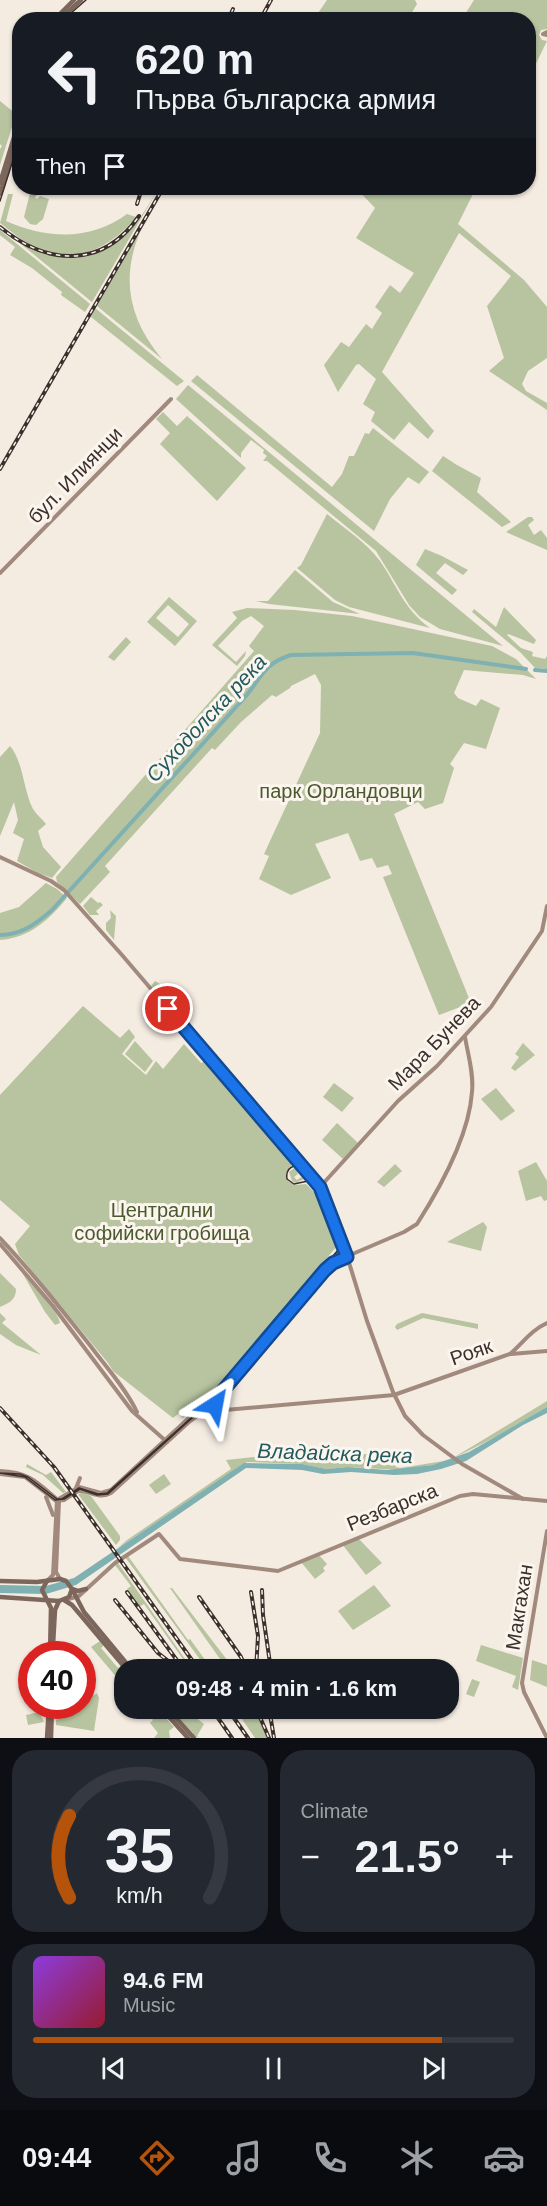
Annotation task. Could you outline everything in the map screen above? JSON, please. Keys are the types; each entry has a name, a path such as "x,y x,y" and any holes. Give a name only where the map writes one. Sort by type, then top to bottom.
{"main road":[{"path":"62,12 74,0"},
{"path":"68,12 81,0"},
{"path":"0,183 12,144"},
{"path":"0,194 12,156"},
{"path":"0,1581 45,1583 62,1580 72,1589 84,1612 123,1659"},
{"path":"45,1583 45,1598 52,1613 51,1641"},
{"path":"72,1589 78,1591 86,1589"},
{"path":"52,1641 55,1610 62,1601 69,1597 72,1589"},
{"path":"0,1597 45,1598 72,1605 118,1659"},
{"path":"49,1738 50,1719"},
{"path":"171,1719 188,1738"},
{"path":"177,1719 194,1738"}],"street":[{"name":"бул. Илиянци","path":"0,573 171,399"},
{"path":"0,857 51,881 64,890 320,1187 347,1257 394,1395 405,1416 417,1430 453,1458 511,1491 505,1497"},
{"name":"Мара Бунева","path":"320,1187 398,1101 433,1071 491,1006 539,936 544,927 547,906"},
{"path":"81,1487 97,1493 109,1491 166,1441 213,1407 322,1267 404,1232 417,1224 462,1138 470,1115 472,1083 465,1037"},
{"path":"0,1238 35,1276 66,1319"},
{"path":"0,1244 66,1319 127,1395 138,1416 166,1441"},
{"path":"213,1407 215,1400 333,1263"},
{"name":"Рояк","path":"166,1441 203,1412 213,1407 394,1395 510,1354 523,1343 531,1331 547,1323"},
{"path":"510,1354 547,1351"},
{"path":"77,1490 97,1496 111,1493 166,1441"},
{"path":"0,1473 15,1472 27,1475 57,1500"},
{"path":"0,1473 25,1477 57,1500"},
{"path":"77,1490 80,1478 81,1487"},
{"path":"57,1500 81,1487"},
{"path":"43,1491 51,1506 54,1522"},
{"name":"Резбарска","path":"511,1491 523,1498"},
{"name":"Резбарска","path":"511,1491 525,1496 547,1499"},
{"name":"Резбарска","path":"86,1589 115,1563 159,1534 176,1556 184,1560 278,1571 460,1496 473,1494 547,1499"},
{"path":"45,1583 52,1575 57,1500"},
{"path":"57,1500 56,1572 62,1580"},
{"name":"Макгахан","path":"547,1531 523,1688 547,1738"},
{"path":"62,1601 76,1597 86,1589"}],"green space":[{"path":"327,0 415,0 417,4 412,12 319,12"},
{"path":"474,0 547,0 547,29 541,30 539,35 542,40 547,41 536,64 536,12 466,12"},
{"path":"0,101 12,111 12,127 0,165 2,146 0,144"},
{"path":"8,194 13,195 6,221 53,234 83,233 113,223 127,214 136,217 116,237 93,250 80,254 52,254 28,244 0,223"},
{"path":"30,195 37,195 35,197 37,199 40,196 49,199 43,219 36,225 30,224 24,217"},
{"path":"155,195 92,302 16,240 42,253 69,258 82,257 95,254 120,240 142,215"},
{"path":"363,195 472,195 458,224 524,280 547,307 547,358 528,371 522,384 526,391 547,403 547,410 489,371 504,358 487,306 511,276 459,233 382,372 434,431 428,439 409,422 394,440 371,421 375,412 363,404 376,379 359,364 356,365 338,392 324,365 341,342 349,347 366,324 372,329 382,313 375,307 390,285 400,293 414,273 356,238 375,208"},
{"path":"143,225 131,261 131,295 141,327 162,359 97,306"},
{"path":"0,230 90,304 85,312 61,295 62,292 32,268 10,255 15,247 0,235"},
{"path":"95,308 184,381 177,386 91,317"},
{"path":"197,375 332,487 342,474 349,456 354,456 365,433 369,434 373,428 429,472 419,484 408,477 390,499 374,531 191,381"},
{"path":"188,385 503,646 440,629 420,617 409,605 376,551 267,461 263,461 267,456 263,453 264,450 251,440 241,453 241,458 176,399"},
{"path":"163,412 177,426 187,416 246,468 217,501 160,444 170,433 156,419"},
{"path":"443,456 481,478 477,492 511,522 502,527 432,471"},
{"path":"327,514 374,554 413,613 430,628 349,607 335,600 297,568 301,565"},
{"path":"528,517 534,520 528,525 534,535 541,530 547,538 547,550 506,532"},
{"path":"425,549 468,570 463,575 445,563 436,573 457,590 452,595 416,565"},
{"path":"295,570 333,602 360,614 256,601 268,601"},
{"path":"169,597 197,621 175,646 147,622","holes":["168,605 189,624 178,637 156,618"]},
{"path":"504,607 536,640 534,644 507,635 521,648 533,652 532,656 545,659 547,656 547,669 535,668 521,653 472,612 474,609 496,627"},
{"name":"парк Орландовци","path":"247,608 352,616 492,646 516,659 536,679 523,675 464,670 454,693 458,698 476,706 481,699 500,708 486,749 464,743 450,764 454,768 443,803 425,809 418,802 394,814 471,1003 439,1015 383,877 392,874 388,865 377,868 372,858 360,861 348,833 315,844 331,878 291,895 259,879 269,856 264,854 320,733 321,685 315,674 291,686 276,697 272,695 241,722 215,750 212,748 105,866 110,872 80,904 57,882 56,877 254,651 249,646 264,626 251,616 242,621 218,646 236,662 246,651 237,666 212,645 237,618 232,612"},
{"path":"126,637 131,642 114,661 108,657"},
{"path":"10,746 21,768 33,809 46,824 38,831 43,847 61,867 52,878 17,861 24,839 13,833 18,820 14,802 0,836 0,757"},
{"path":"46,883 67,898 53,914 29,932 0,940 0,913 19,907"},
{"path":"91,897 103,905 96,911 99,915 90,915 83,906"},
{"path":"110,910 116,916 114,940 106,930 106,923 111,918"},
{"path":"155,981 171,991 164,999 151,986"},
{"name":"Централни софийски гробища","path":"83,1006 120,1038 129,1029 135,1037 122,1054 146,1075 156,1061 163,1069 184,1044 201,1063 207,1060 294,1162 286,1173 288,1181 295,1185 306,1184 320,1198 337,1241 337,1246 219,1387 208,1397 202,1396 190,1414 188,1413 183,1418 178,1414 173,1418 113,1371 19,1255 15,1244 30,1226 0,1200 0,1095"},
{"path":"135,1041 153,1061 145,1072 125,1054"},
{"path":"523,1043 535,1055 515,1071 511,1068 519,1057 515,1054"},
{"path":"334,1083 354,1098 342,1112 323,1097"},
{"path":"496,1088 515,1111 501,1121 481,1099"},
{"path":"337,1123 358,1143 343,1159 322,1140"},
{"path":"536,1162 547,1181 547,1200 544,1201 541,1196 526,1201 518,1171"},
{"path":"395,1164 402,1171 384,1187 377,1182"},
{"path":"296,1167 309,1180 297,1172 298,1174 294,1177 297,1180 301,1177 304,1179 296,1183 292,1181 289,1172"},
{"path":"483,1222 487,1227 481,1251 447,1242"},
{"path":"20,1269 49,1303 60,1323 55,1325 45,1312"},
{"path":"0,1273 16,1289 16,1293 9,1302 0,1307"},
{"path":"0,1313 6,1319 2,1323 41,1355 16,1345 0,1334"},
{"path":"422,1313 478,1324 478,1329 423,1318 397,1330 395,1327"},
{"path":"547,1401 547,1407 453,1458"},
{"path":"291,1453 291,1456 346,1453 361,1457 364,1454 395,1454 393,1463 400,1468 450,1460 398,1470 348,1467 327,1469 302,1464 247,1462 118,1548 231,1469 226,1460"},
{"path":"27,1464 46,1475 51,1472 66,1492 63,1493 43,1475 26,1467"},
{"path":"164,1474 171,1484 156,1494 149,1485"},
{"path":"78,1494 91,1496 120,1536 116,1545"},
{"path":"357,1537 382,1563 366,1575 342,1544"},
{"path":"319,1555 327,1564 323,1568 325,1571 315,1579 301,1562"},
{"path":"128,1556 188,1640 190,1639 204,1659 200,1659 125,1557"},
{"path":"118,1563 185,1659 144,1604 139,1607 127,1589 131,1586 115,1565"},
{"path":"374,1585 391,1606 353,1630 338,1611"},
{"path":"170,1588 226,1659 220,1659"},
{"path":"100,1641 104,1645 101,1648 114,1663 114,1674 96,1653 96,1644"},
{"path":"481,1645 523,1658 518,1690 512,1687 516,1676 476,1661"},
{"path":"532,1660 547,1665 547,1687 530,1680"},
{"path":"472,1679 480,1682 474,1697 466,1694"},
{"path":"96,1694 99,1698 96,1718"},
{"path":"27,1719 42,1719 44,1722 28,1725"},
{"path":"96,1719 94,1731 56,1725 56,1720"},
{"path":"167,1719 174,1727 169,1731 170,1738 154,1738 158,1733 150,1723 153,1720"},
{"path":"179,1719 198,1719 204,1724 197,1736 200,1738 192,1735 193,1733"},
{"path":"242,1719 259,1719 267,1738 255,1738"}],"water":[{"path":"547,1407 547,1413 523,1425 466,1461 417,1474 351,1472 323,1474 302,1470 246,1468 76,1585 46,1594 0,1593 0,1585 46,1586 74,1578 244,1463 302,1464 327,1469 348,1467 387,1470 433,1465 469,1452"}],"waterway":[{"name":"Суходолска река","path":"0,935 8,935 28,928 52,910 246,696 265,671 282,658 291,655 413,653 526,669"},
{"name":"Суходолска река","path":"535,670 547,671"}],"tram line":[{"path":"72,12 86,0"},
{"path":"0,201 12,163"},
{"path":"294,1166 302,1170 316,1187 322,1199 339,1241 340,1248 211,1403 108,1494 97,1495 80,1489 64,1499 55,1500 25,1477 0,1473 20,1474 28,1477 57,1499 62,1499 79,1488 98,1494 107,1493 191,1418 206,1407 338,1250 338,1242 320,1196 308,1181 294,1184 287,1179 289,1169 294,1166"}],"railway":[{"path":"264,12 271,0"},
{"path":"137,204 140,195"},
{"path":"0,469 159,195"},
{"path":"0,227 36,249 73,256 91,253 108,246 124,234 139,216"},
{"path":"0,1408 54,1467 191,1659"},
{"path":"262,1590 269,1659"},
{"path":"127,1592 176,1659"},
{"path":"251,1592 258,1636 257,1659"},
{"path":"199,1597 242,1659"},
{"path":"115,1600 158,1653 166,1659"},
{"path":"219,1719 232,1738"},
{"path":"235,1719 248,1738"},
{"path":"261,1719 269,1738"},
{"path":"271,1719 274,1738"}],"route":[{"path":"168,1009 320,1187 347,1257 333,1263 325,1270 215,1400 215,1405"}],"water label":[{"name":"Владайска река","path":"335,1453"}]}
